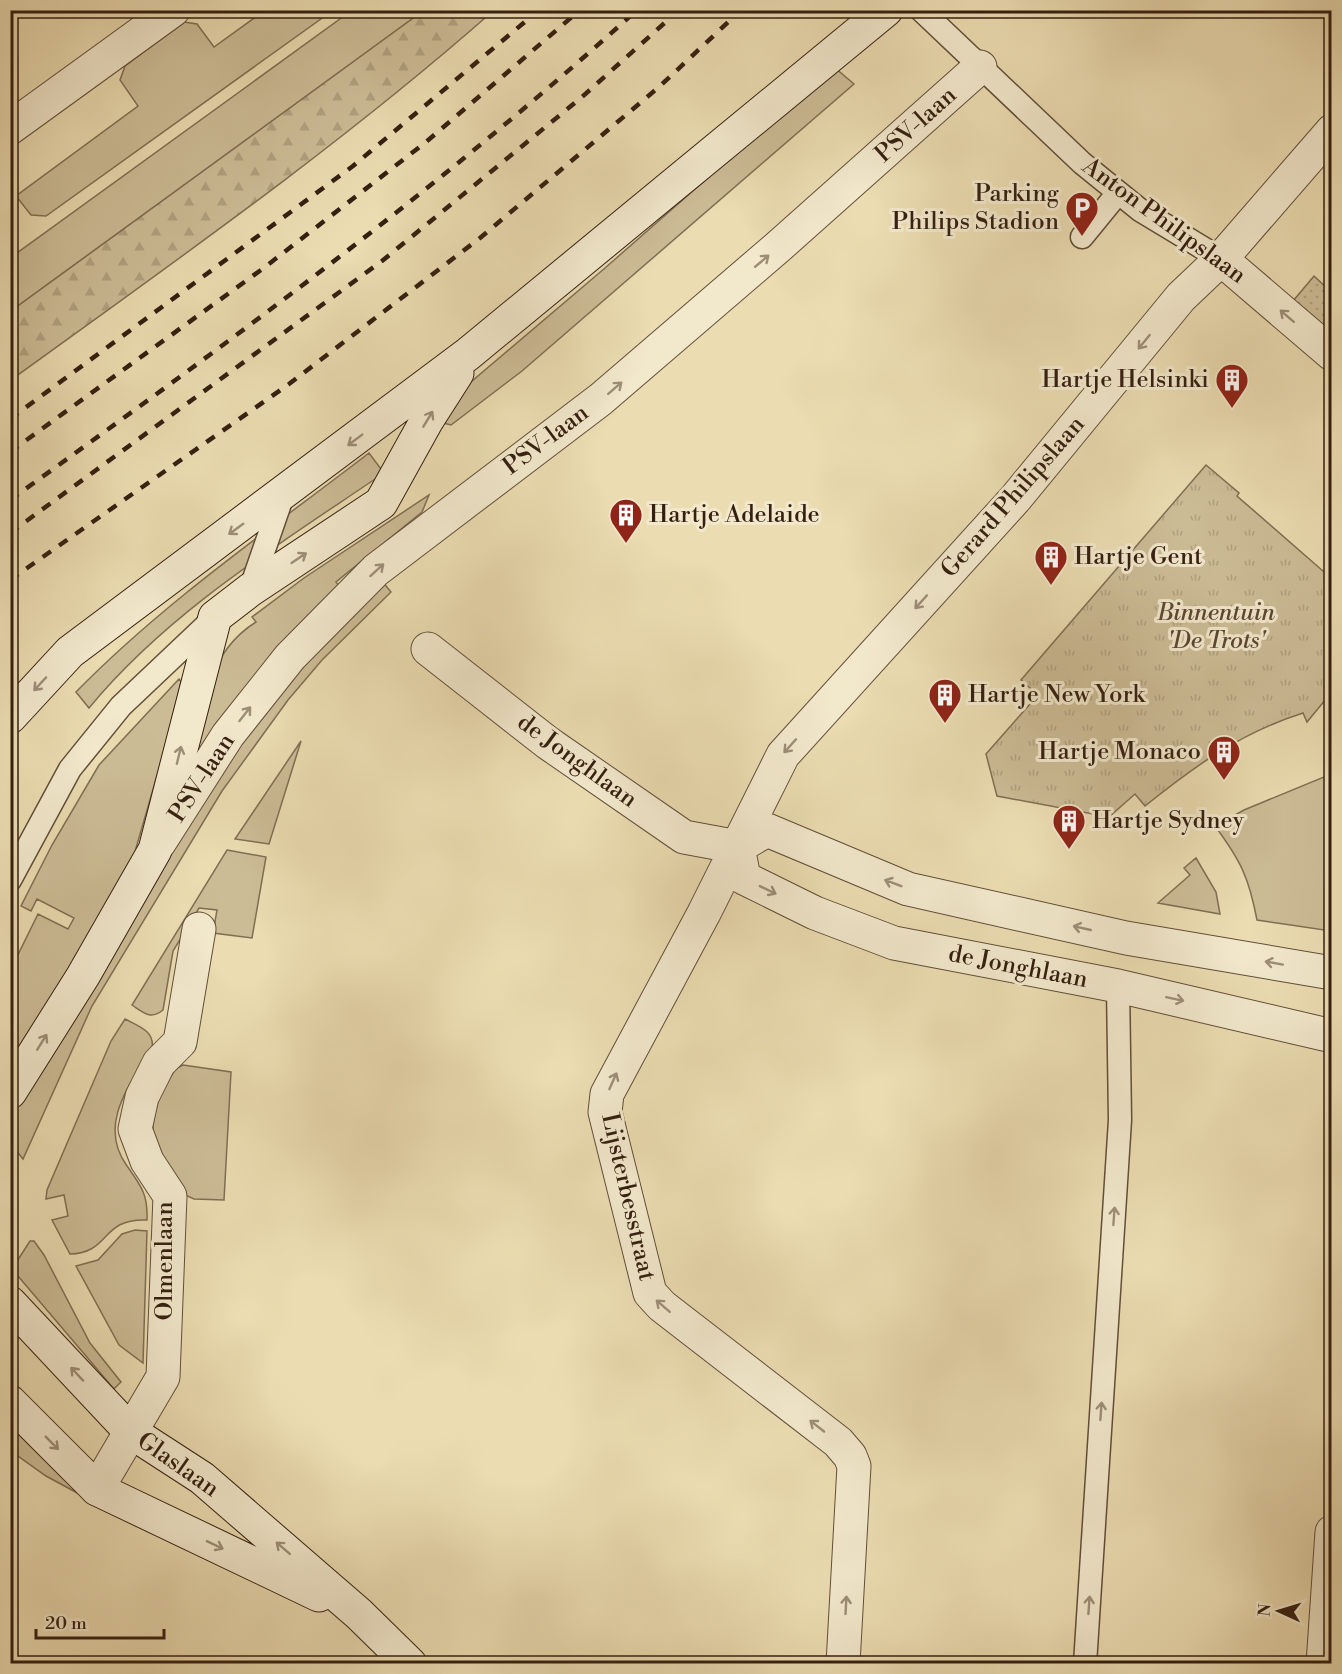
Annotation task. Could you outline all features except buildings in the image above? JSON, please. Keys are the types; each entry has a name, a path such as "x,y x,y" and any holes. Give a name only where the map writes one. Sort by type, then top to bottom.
{"street":[{"path":"10,128 173,10"},
{"path":"10,717 70,652 283,495 468,354 886,10"},
{"name":"PSV-laan","path":"10,1092 83,976 155,850 228,735 290,657 376,570 602,399 787,240 980,67"},
{"name":"Gerard Philipslaan","path":"738,848 783,755 1015,499 1181,297 1221,259 1332,131"},
{"name":"Anton Philipslaan","path":"1221,259 1332,354"},
{"path":"215,617 250,590 381,503 427,420 468,354"},
{"name":"PSV-laan","path":"155,850 215,617"},
{"name":"de Jonghlaan","path":"428,649 548,743 684,837 738,848 767,830 808,850 908,889 1126,938 1332,973"},
{"name":"de Jonghlaan","path":"738,848 744,878 814,913 894,943 1118,986 1332,1036"},
{"name":"Lijsterbesstraat","path":"738,848 612,1082 605,1112 650,1293 662,1306 837,1442 850,1456 854,1466 843,1664"},
{"name":"Olmenlaan","path":"97,1489 163,1377 170,1196 147,1161 135,1129 142,1097 159,1063 180,1042 199,929"},
{"path":"1118,986 1126,938"},
{"name":"Glaslaan","path":"10,1304 131,1432 202,1478 359,1614 410,1664"},
{"name":"Glaslaan","path":"10,1402 97,1489 359,1614"},
{"path":"1323,1664 1332,1532"}],"lane":[{"name":"Anton Philipslaan","path":"921,10 1082,164 1140,210 1221,259"},
{"path":"1082,237 1118,193"},
{"path":"250,590 283,495"},
{"path":"10,880 70,769 121,706 215,617"},
{"path":"1085,1664 1120,1120 1118,986"}],"green space":[{"path":"264,11 332,11 46,216 31,215 16,196 138,106 120,80 125,66 184,22 197,24 214,47"},
{"path":"351,11 423,11 11,311 10,258"},
{"path":"423,11 493,11 317,156 11,380 11,311"},
{"path":"834,67 854,84 522,371 451,425 435,421 452,398 605,268"},
{"path":"1314,276 1331,292 1331,335 1293,301"},
{"path":"369,453 384,473 266,553 190,609 120,673 89,708 76,692 110,659 181,597"},
{"name":"Binnentuin 'De Trots'","path":"1206,465 1239,493 1237,496 1331,578 1331,693 1307,722 1303,713 1259,730 1200,764 1145,806 1135,794 1109,817 997,796 986,754 1038,695 1021,680"},
{"path":"429,495 422,512 336,582 341,589 196,764 200,724 209,685 226,650 239,635 256,622 252,617 304,578"},
{"path":"381,580 391,592 322,660 288,700 222,791 92,1006 23,1159 11,1144 11,1120 46,1049 273,692"},
{"path":"179,679 181,682 168,738 136,848 138,857 11,1064 11,969 38,914 68,929 74,918 37,899 31,911 21,906 52,845 99,765"},
{"path":"301,741 269,844 235,839"},
{"path":"1331,774 1331,931 1257,920 1243,870 1215,826 1244,810"},
{"path":"227,850 266,857 252,938 213,933 217,910 199,908 173,951 163,1010 155,1015 144,1013 132,1005"},
{"path":"1196,858 1216,892 1220,914 1158,903 1190,875 1184,868"},
{"path":"125,1019 148,1033 152,1042 152,1048 120,1105 115,1135 127,1166 143,1191 147,1220 121,1224 93,1248 70,1254 52,1220 68,1216 64,1195 46,1199 47,1190 111,1041"},
{"path":"183,1065 231,1072 224,1200 194,1199 185,1195 156,1143 153,1130 158,1102 173,1073"},
{"path":"135,1230 147,1231 143,1363 119,1345 76,1266 98,1260 122,1234"},
{"path":"30,1241 34,1241 44,1255 90,1343 121,1382 114,1389 12,1269"},
{"path":"10,1421 83,1496 46,1476 11,1451"}],"railway":[{"path":"10,419 353,166 539,10"},
{"path":"10,452 265,267 426,142 580,10"},
{"path":"10,500 331,264 486,140 637,10"},
{"path":"10,533 382,261 582,97 679,10"},
{"path":"10,580 289,384 480,238 659,87 741,10"}],"place":[{"name":"Parking Philips Stadion","path":"1082,237"},
{"name":"Hartje Helsinki","path":"1232,409"},
{"name":"Hartje Adelaide","path":"626,544"},
{"name":"Hartje Gent","path":"1051,586"},
{"name":"Hartje New York","path":"945,724"},
{"name":"Hartje Monaco","path":"1224,781"},
{"name":"Hartje Sydney","path":"1069,850"}]}
